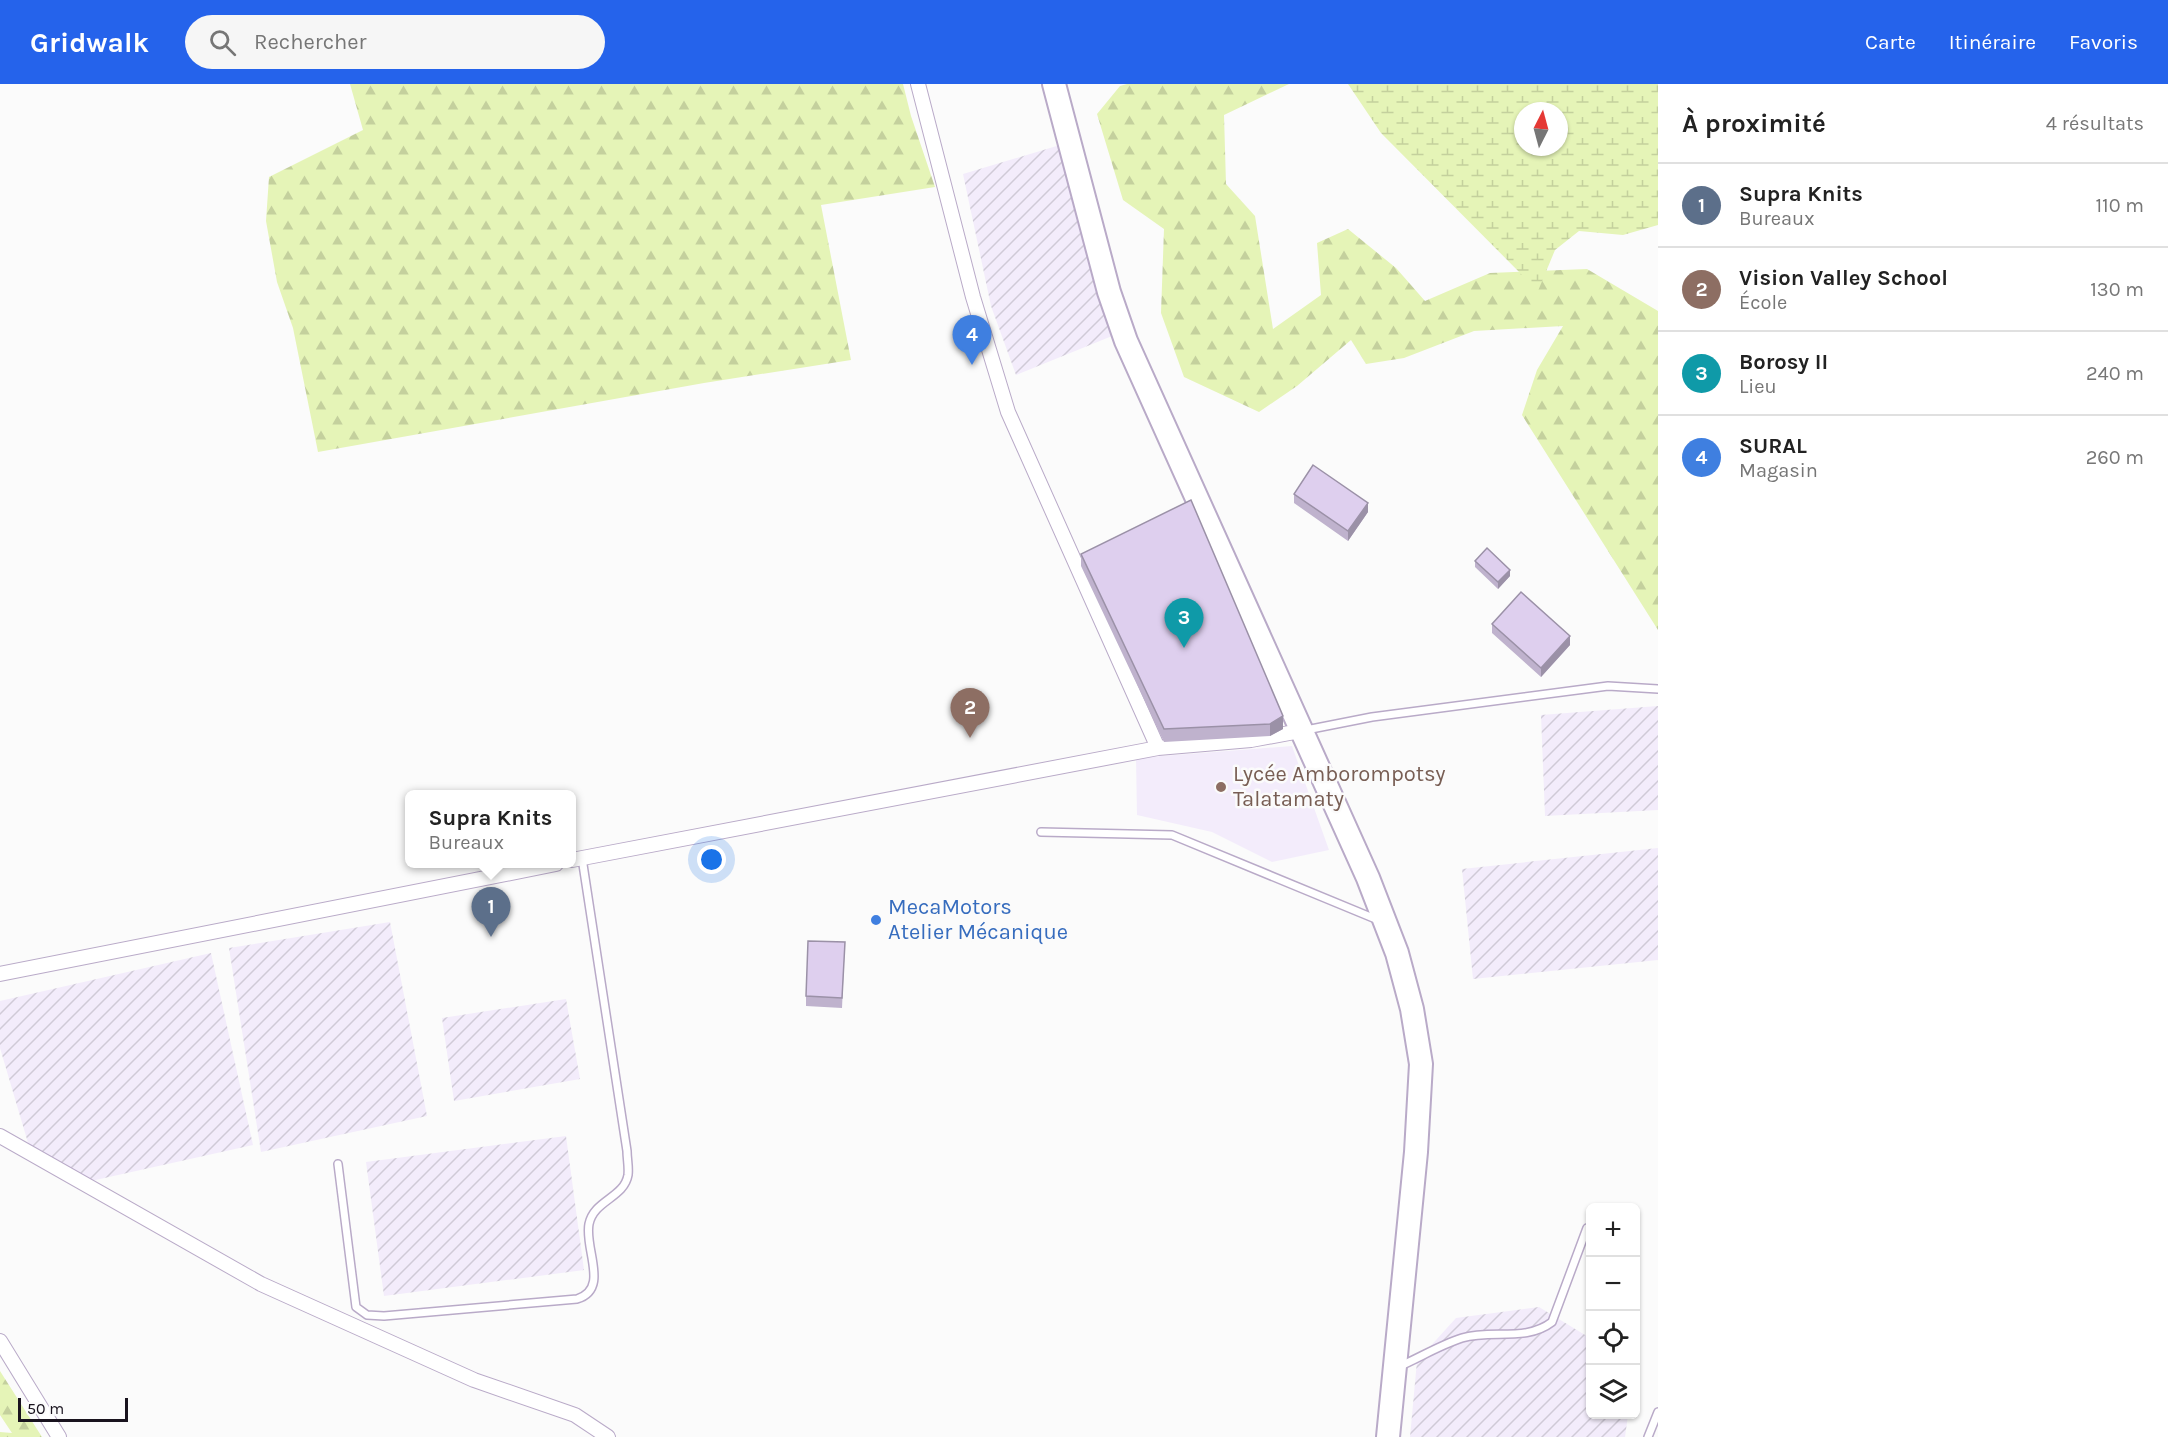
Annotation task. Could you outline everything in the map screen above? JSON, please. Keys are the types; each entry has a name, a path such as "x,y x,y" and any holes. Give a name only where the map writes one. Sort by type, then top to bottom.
{"main road":[{"path":"1054,84 1109,292 1126,341 1368,878 1397,953 1412,1009 1421,1064 1416,1152 1388,1437"}],"street":[{"path":"918,84 973,297 1008,412 1158,748"},
{"path":"577,859 1158,748 1272,738 1300,731"},
{"path":"0,974 536,868"},
{"path":"0,1136 261,1284 474,1380 575,1415 608,1437"},
{"path":"0,1341 59,1437"}],"lane":[{"path":"1300,731 1372,717 1608,686 1658,689"},
{"path":"1041,832 1172,835 1386,923"},
{"path":"338,1164 357,1307 367,1315 395,1315 577,1299 588,1296 593,1288 594,1273 589,1225 594,1210 621,1190 628,1176 627,1151 577,859"},
{"path":"1396,1368 1462,1338 1533,1333 1545,1328 1552,1322 1586,1231"},
{"path":"1647,1437 1658,1412"}],"shaded area":[{"path":"1060,145 1117,334 1016,375 991,306 963,174"},
{"path":"1658,706 1658,810 1545,816 1541,715"},
{"name":"Lycée Amborompotsy Talatamaty","path":"1292,746 1329,850 1272,862 1212,832 1137,815 1136,758"},
{"path":"1658,848 1658,960 1473,979 1462,869"},
{"path":"390,922 427,1116 261,1152 229,948"},
{"path":"211,953 253,1145 82,1183 31,1153 0,1048 0,1001"},
{"path":"566,999 580,1079 454,1101 442,1018"},
{"path":"566,1136 584,1270 384,1296 366,1162"},
{"path":"1539,1307 1586,1336 1586,1419 1627,1419 1625,1437 1410,1437 1417,1361 1456,1318"}],"green space":[{"path":"350,84 903,84 911,116 935,187 821,205 851,360 704,383 318,452 293,328 277,282 266,221 269,177 363,130"},
{"path":"1127,84 1289,84 1224,115 1226,184 1255,216 1273,329 1321,295 1317,243 1348,229 1396,268 1425,301 1490,273 1587,269 1658,311 1658,630 1522,415 1537,370 1563,326 1474,331 1404,358 1366,364 1351,340 1297,386 1259,412 1184,377 1161,313 1164,229 1123,200 1097,114 1120,86"},
{"path":"1348,84 1658,84 1658,225 1623,235 1579,231 1555,250 1538,291 1381,133"},
{"path":"0,1371 42,1437 0,1437 0,1432 12,1433 0,1415"}],"building":[{"path":"1313,465 1368,503 1348,531 1294,494"},
{"path":"1191,500 1283,716 1270,724 1164,729 1081,554"},
{"path":"1487,548 1510,570 1498,582 1475,561"},
{"path":"1521,592 1570,636 1541,668 1492,624"},
{"path":"808,941 845,942 842,998 806,996"}],"place":[{"name":"SURAL","path":"972,365"},
{"name":"Borosy II","path":"1184,648"},
{"name":"Vision Valley School","path":"970,738"},
{"name":"Lycée Amborompotsy Talatamaty","path":"1221,787"},
{"name":"MecaMotors Atelier Mécanique","path":"876,920"},
{"name":"Supra Knits","path":"491,937"}]}
